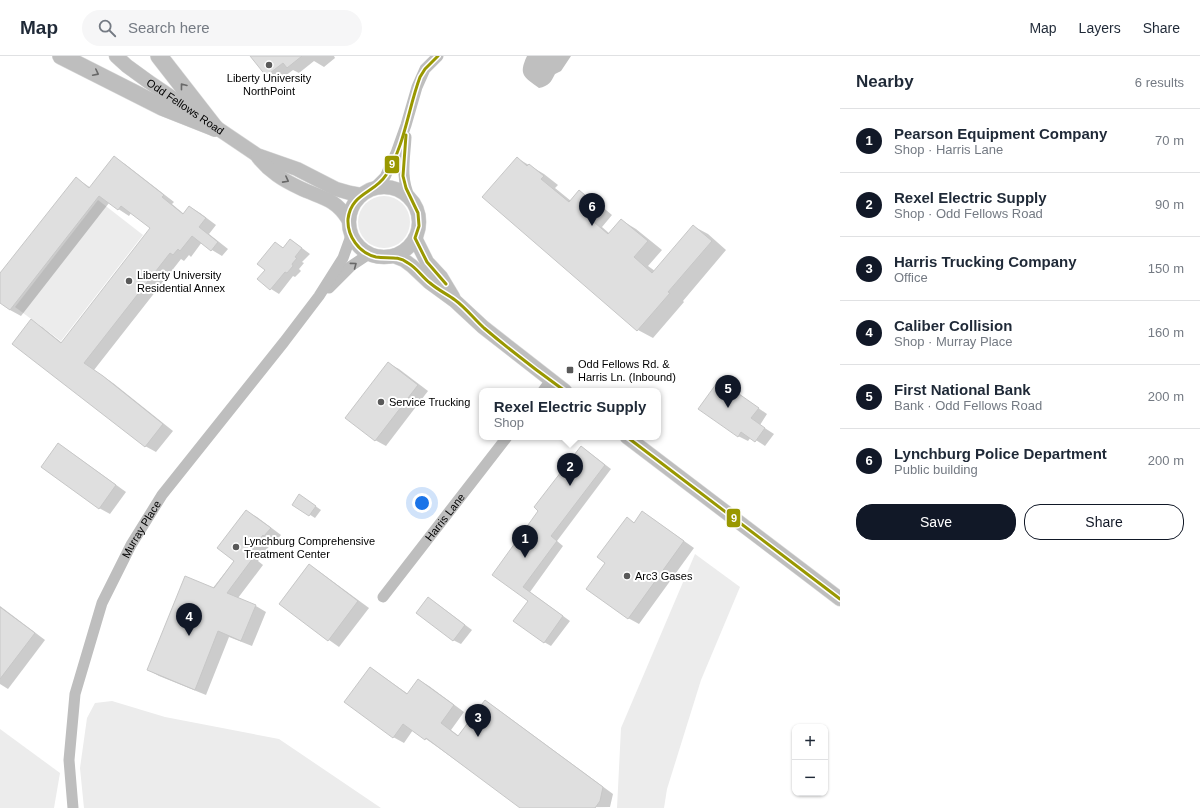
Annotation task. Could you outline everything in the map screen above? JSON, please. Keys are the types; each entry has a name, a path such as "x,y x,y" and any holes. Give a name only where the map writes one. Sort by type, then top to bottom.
{"highway":[{"path":"61,56 162,107 215,128"},
{"path":"159,56 215,128"}],"main road":[{"name":"Odd Fellows Road","path":"116,56 149,82 257,155 296,169 336,189 350,194 361,195"},
{"name":"Odd Fellows Road","path":"257,155 276,175 301,188 330,200 343,210 348,219"},
{"path":"383,186 391,187 404,193 414,204 419,217 419,224 415,238 406,249 394,256 378,257 369,254 356,244 351,236 348,219 353,203 366,191 374,188 383,186"},
{"path":"415,238 427,262 441,277 455,301"},
{"path":"394,256 404,260 429,282 455,301 547,386"},
{"path":"631,440 840,599"}],"street":[{"path":"374,188 385,177 396,153 424,69 438,56"},
{"path":"406,125 404,170 406,189 410,198"},
{"name":"Murray Place","path":"73,808 69,760 75,694 102,603 131,545 162,495 319,296 343,258 351,236"},
{"name":"Murray Place","path":"319,296 351,266 369,254"},
{"name":"Harris Lane","path":"383,597 505,440"}],"shaded area":[{"path":"527,56 571,56 561,71 555,74 549,83 539,88 524,75 523,67"},
{"path":"384,196 398,200 406,208 410,222 406,236 398,244 384,248 370,244 362,236 358,222 362,208 370,200"},
{"path":"98,200 143,235 61,341 15,307"},
{"path":"695,554 740,587 701,680 667,789 664,808 617,808 621,728"},
{"path":"112,701 165,717 279,739 381,808 84,808 80,768 87,718 95,703"},
{"path":"0,729 60,773 54,808 0,808"}],"building":[{"name":"Liberty University NorthPoint","path":"250,56 302,56 287,68 283,63 266,76"},
{"name":"Liberty University Residential Annex","path":"114,156 164,195 162,197 183,214 189,206 206,218 199,227 218,242 211,251 192,236 180,251 178,249 173,255 170,253 84,363 103,376 163,424 145,447 12,344 31,319 61,343 150,228 121,206 118,210 99,196 10,310 0,303 0,273 76,177 89,188"},
{"path":"517,157 527,166 529,164 544,176 541,179 569,202 579,190 598,206 588,217 608,234 621,219 648,241 634,257 652,273 693,225 712,241 637,331 482,197"},
{"path":"290,239 302,248 295,257 297,258 292,264 293,266 287,273 285,272 270,290 257,279 265,270 257,264 275,242 283,248"},
{"name":"Service Trucking","path":"388,362 418,385 375,441 345,418"},
{"path":"719,380 759,408 751,418 765,428 755,442 741,432 738,437 698,409"},
{"path":"58,443 116,485 99,509 41,467"},
{"path":"581,446 605,465 551,536 557,541 523,587 563,616 544,643 513,621 528,601 492,575 538,511 534,507"},
{"path":"299,494 316,506 309,516 292,505"},
{"path":"246,510 271,528 264,536 263,535 248,554 253,558 227,593 256,605 241,641 218,631 195,690 147,670 185,576 214,588 234,561 217,548"},
{"name":"Arc3 Gases","path":"642,511 684,541 628,619 586,589 605,563 597,557 627,517 634,523"},
{"path":"309,564 358,601 328,641 279,604"},
{"path":"428,597 465,625 453,641 416,613"},
{"path":"0,607 35,633 0,679"},
{"path":"370,667 407,694 418,679 454,705 441,723 458,736 485,700 603,787 600,801 595,808 520,808 426,738 425,740 403,724 393,738 344,702"}],"transit line":[{"name":"9","path":"438,56 425,69 420,77 398,152 386,175 376,186 358,198 350,210 348,219 350,232 355,243 364,252 380,258 400,259 411,265 427,281 459,303 484,328 561,388"},
{"name":"9","path":"406,135 403,176 406,188 418,213 419,226 415,238 427,262 446,284"},
{"name":"9","path":"631,440 840,599"}],"place":[{"name":"Liberty University NorthPoint","path":"269,65"},
{"name":"Lynchburg Police Department","path":"592,226"},
{"name":"Liberty University Residential Annex","path":"129,281"},
{"name":"Odd Fellows Rd. & Harris Ln. (Inbound)","path":"570,370"},
{"name":"Service Trucking","path":"381,402"},
{"name":"First National Bank","path":"728,408"},
{"name":"Rexel Electric Supply","path":"570,486"},
{"name":"Lynchburg Comprehensive Treatment Center","path":"236,547"},
{"name":"Pearson Equipment Company","path":"525,558"},
{"name":"Arc3 Gases","path":"627,576"},
{"name":"Caliber Collision","path":"189,636"},
{"name":"Harris Trucking Company","path":"478,737"}]}
